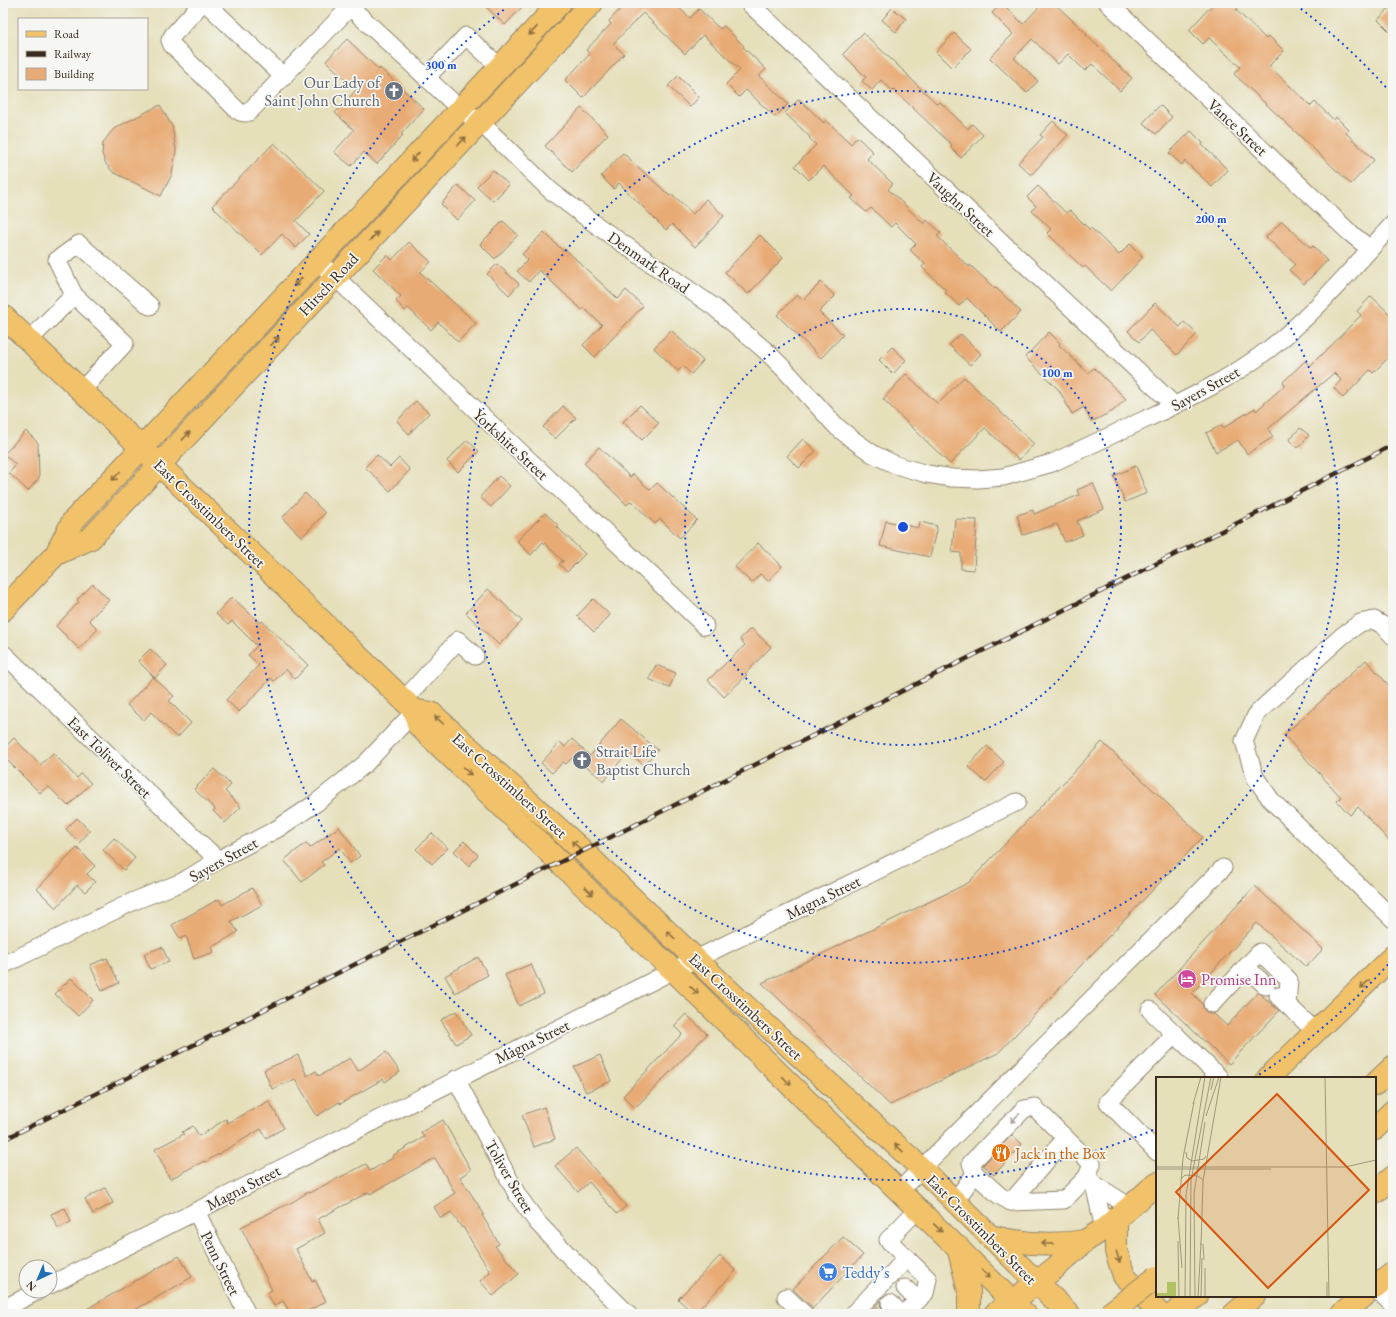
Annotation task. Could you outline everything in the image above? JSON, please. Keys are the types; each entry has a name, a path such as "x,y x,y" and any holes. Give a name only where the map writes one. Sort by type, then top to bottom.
{"main road":[{"name":"Hirsch Road","path":"3,610 56,554 73,521 560,3"},
{"name":"Hirsch Road","path":"56,554 91,538 592,3"},
{"name":"East Crosstimbers Street","path":"3,316 410,705 431,713 437,718 577,846 922,1169 1069,1314"},
{"name":"East Crosstimbers Street","path":"410,705 418,725 480,783 616,918 674,971 1019,1308"},
{"path":"1269,1077 1393,956"},
{"path":"1376,1083 1393,1067"},
{"path":"1376,1127 1393,1111"},
{"path":"1376,1192 1393,1177"},
{"path":"995,1314 1019,1308 1036,1283 1156,1184"},
{"path":"1116,1218 1116,1251 1124,1276 1160,1314"},
{"path":"989,1236 1014,1242 1039,1244 1062,1244 1086,1241"},
{"path":"958,1247 969,1291 969,1314"},
{"path":"1376,1286 1393,1272"},
{"path":"1109,1314 1156,1278"},
{"path":"1173,1314 1196,1297"},
{"path":"1234,1314 1254,1297"},
{"path":"1342,1314 1363,1297"}],"street":[{"path":"202,3 170,40 172,45 237,110 245,114 249,112 284,77 348,5"},
{"path":"206,3 284,77"},
{"name":"Vaughn Street","path":"748,3 1174,405"},
{"name":"Vance Street","path":"1108,3 1344,227 1370,249"},
{"name":"Denmark Road","path":"348,5 460,109 480,122 551,191 599,228 714,307 766,351 837,427 852,439 873,454 896,465 927,474 952,478 974,478"},
{"path":"426,78 466,36 500,66"},
{"name":"Sayers Street","path":"974,478 1003,477 1052,463 1174,405 1238,371 1268,350 1295,328 1320,304 1393,224"},
{"path":"82,390 125,343 74,295 56,260 79,244 150,306"},
{"name":"Yorkshire Street","path":"318,261 705,626"},
{"path":"29,340 74,295"},
{"path":"1393,636 1384,626 1374,620 1360,623 1342,636 1257,713 1244,741 1255,776 1271,800 1393,919"},
{"name":"Sayers Street","path":"3,964 134,901 182,882 218,860 277,829 316,803 365,764 458,640 475,656"},
{"name":"East Toliver Street","path":"3,654 218,860"},
{"name":"Magna Street","path":"58,1281 696,959 1017,802"},
{"path":"900,1191 1223,868"},
{"path":"1212,1004 1260,952 1289,980 1277,995"},
{"path":"1246,967 1316,1032"},
{"path":"1150,1010 1219,1077"},
{"path":"1156,1151 1108,1102 1175,1034"},
{"name":"Toliver Street","path":"456,1079 518,1196 533,1217 571,1258 628,1314"},
{"path":"1091,1180 1064,1200 1011,1202 1000,1196 975,1174 971,1163 1024,1109 1034,1107 1092,1164 1091,1180 1116,1218"},
{"path":"1011,1202 1065,1139"},
{"path":"954,1202 975,1174"},
{"path":"1091,1180 1116,1218"},
{"path":"904,1314 925,1293 928,1280 888,1240 918,1208"},
{"name":"Penn Street","path":"196,1211 247,1314"},
{"path":"861,1308 886,1300 897,1280 906,1258"},
{"path":"897,1280 918,1300"},
{"path":"1376,1288 1393,1305"},
{"path":"786,1297 804,1314"},
{"path":"3,1308 22,1299"}],"building":[{"path":"482,3 526,3 505,25"},
{"path":"626,3 674,3 690,18 699,9 720,29 724,26 766,69 759,76 788,104 775,117 746,90 739,97 726,84 740,70 703,35 685,54 643,13 613,44 624,54 583,98 565,80 590,54 586,50 611,24 609,21"},
{"path":"1002,3 1023,24 1043,3 1054,3 1132,78 1120,91 1092,64 1085,71 1068,54 1058,64 1032,39 1014,58 1038,81 1027,93 990,58 1013,34 992,13"},
{"path":"1214,3 1243,3 1236,10 1266,39 1269,36 1284,51 1269,66 1311,106 1315,102 1334,120 1336,117 1349,130 1346,133 1374,160 1351,184 1234,74 1240,67 1209,38 1203,44 1189,30"},
{"path":"1393,4 1393,35 1378,20"},
{"path":"892,8 906,19 896,32 882,20"},
{"path":"863,33 937,104 940,102 968,129 972,124 983,135 961,158 950,147 952,145 894,90 893,91 881,80 872,90 862,81 866,77 843,54"},
{"path":"954,33 971,49 952,68 936,52"},
{"path":"347,39 379,70 380,68 424,109 401,134 403,135 377,164 364,152 351,166 334,152 354,130 335,113 356,90 326,61"},
{"path":"678,76 699,97 690,107 668,86"},
{"path":"799,99 824,123 826,120 851,144 857,137 873,152 867,159 893,184 888,189 924,224 927,220 941,233 937,236 969,267 970,265 1021,312 1001,332 967,298 959,306 945,292 946,290 922,267 925,264 910,250 916,244 895,223 891,227 871,208 866,212 851,198 854,196 823,166 809,180 795,166 816,145 809,138 810,137 785,113"},
{"path":"160,105 172,126 176,150 172,174 161,196 113,172 106,164 102,154 103,143 115,128"},
{"path":"1160,105 1172,117 1156,134 1143,123"},
{"path":"581,108 608,134 572,172 545,146"},
{"path":"1053,121 1068,135 1031,175 1018,163 1043,137 1040,135"},
{"path":"1191,131 1203,143 1202,145 1228,170 1212,187 1185,161 1182,165 1169,153"},
{"path":"274,143 324,191 296,221 309,234 296,248 282,234 262,255 212,206"},
{"path":"623,153 670,196 672,194 693,214 706,199 724,216 695,247 672,224 666,230 619,183 614,189 601,176"},
{"path":"493,170 509,185 493,201 477,186"},
{"path":"458,185 475,201 457,220 441,204"},
{"path":"1038,186 1066,213 1070,210 1119,255 1130,244 1143,257 1111,291 1085,266 1083,268 1047,233 1051,229 1032,211 1036,206 1027,197"},
{"path":"503,221 518,235 495,259 480,244"},
{"path":"1282,221 1311,248 1313,246 1327,261 1304,284 1289,270 1295,264 1266,237"},
{"path":"544,232 563,251 565,249 618,299 626,290 643,306 595,357 583,345 602,325 584,308 582,310 539,270 529,282 517,271 528,260 522,254"},
{"path":"760,235 783,258 748,294 725,272"},
{"path":"409,242 431,262 420,272 476,323 458,342 438,322 431,330 408,308 405,311 396,301 401,296 373,269 387,255 392,260"},
{"path":"497,264 519,284 509,295 487,274"},
{"path":"821,282 835,296 819,312 843,335 821,358 777,315 797,295 803,300"},
{"path":"1371,296 1393,317 1393,353 1373,373 1370,370 1343,398 1334,388 1341,380 1334,373 1268,429 1273,437 1247,454 1238,440 1216,452 1206,433 1222,425 1223,428 1255,408 1256,411 1285,385 1283,382 1305,361 1310,366 1322,355 1361,315 1357,311"},
{"path":"1155,303 1180,327 1184,322 1197,334 1177,355 1150,330 1139,342 1128,331"},
{"path":"671,330 703,361 691,374 683,366 678,371 654,348"},
{"path":"1049,332 1060,343 1059,345 1088,373 1094,368 1126,399 1113,411 1091,422 1084,407 1072,414 1059,390 1025,357"},
{"path":"961,334 981,354 970,365 949,345"},
{"path":"892,347 906,360 893,374 879,360"},
{"path":"906,374 938,404 964,377 1034,444 1019,460 985,428 950,464 883,399"},
{"path":"416,401 429,413 409,434 397,421"},
{"path":"640,405 659,423 642,440 623,422"},
{"path":"563,406 576,418 555,439 543,427"},
{"path":"1300,428 1309,435 1298,448 1289,440"},
{"path":"26,431 38,443 39,478 28,491 9,473 16,465 4,454"},
{"path":"803,439 816,451 799,468 787,456"},
{"path":"467,440 479,451 458,472 447,461"},
{"path":"599,447 630,477 633,474 650,490 657,483 697,520 680,538 660,519 655,524 631,501 627,505 584,463"},
{"path":"377,455 390,467 399,458 410,470 390,491 365,467"},
{"path":"1136,466 1147,493 1125,502 1114,476"},
{"path":"499,476 510,486 491,507 480,497"},
{"path":"1093,483 1104,509 1077,521 1083,535 1065,542 1057,524 1023,535 1017,515 1033,510 1034,514 1079,495 1077,490"},
{"path":"305,493 325,513 302,537 282,518"},
{"path":"545,513 585,554 567,572 559,564 563,561 543,542 531,555 517,541"},
{"path":"955,519 977,520 974,570 961,569 961,553 952,552"},
{"path":"886,521 919,528 920,522 937,526 930,557 880,546"},
{"path":"758,543 782,566 768,581 760,574 752,583 735,567"},
{"path":"93,584 109,600 89,620 98,629 79,649 56,626 79,602 77,600"},
{"path":"488,589 522,621 499,645 466,613"},
{"path":"232,597 260,623 262,621 308,665 295,679 286,669 274,681 271,678 239,712 226,700 259,665 248,655 257,646 232,621 228,625 216,614"},
{"path":"593,599 610,615 594,632 577,616"},
{"path":"751,628 771,647 745,674 747,675 724,697 708,680 745,645 740,639"},
{"path":"150,649 167,665 155,678 138,661"},
{"path":"1366,660 1393,690 1393,845 1358,807 1350,815 1337,801 1341,797 1284,735"},
{"path":"656,665 676,673 669,688 649,679"},
{"path":"153,677 174,696 169,701 191,723 177,738 151,712 144,720 127,705"},
{"path":"621,719 658,750 644,765 628,752 604,781 574,756 566,764 563,762 552,773 541,763 560,742 565,747 572,739 590,756"},
{"path":"14,738 40,765 53,753 77,778 81,774 91,783 68,806 48,786 40,793 3,756 3,749"},
{"path":"1102,742 1203,837 998,1053 890,1105 762,983 968,883"},
{"path":"987,746 1004,762 985,782 968,766"},
{"path":"214,769 231,785 225,791 241,807 225,823 213,811 215,809 194,789"},
{"path":"77,818 90,831 79,843 66,829"},
{"path":"339,827 360,856 350,863 340,848 321,862 324,865 302,882 284,860 306,843 310,848"},
{"path":"432,833 448,848 432,864 416,849"},
{"path":"114,838 135,858 124,870 103,850"},
{"path":"464,841 478,855 469,866 454,851"},
{"path":"77,848 95,866 87,874 95,882 85,892 77,885 56,908 37,889"},
{"name":"Promise Inn","path":"1255,886 1323,949 1306,967 1257,923 1192,993 1202,1003 1206,1012 1209,1014 1214,1014 1227,1026 1258,992 1279,1011 1229,1064 1155,995"},
{"path":"252,888 262,905 231,921 238,932 212,947 214,952 194,959 186,936 180,939 172,925 219,899 222,905"},
{"path":"162,947 169,962 150,969 144,954"},
{"path":"478,957 488,975 455,993 445,976"},
{"path":"107,958 119,983 102,991 90,965"},
{"path":"531,964 544,994 519,1006 505,975"},
{"path":"71,978 93,1000 78,1016 55,994"},
{"path":"456,1011 471,1035 456,1044 441,1020"},
{"path":"686,1014 707,1034 635,1108 623,1096 682,1034 674,1026"},
{"path":"386,1052 400,1072 385,1082 383,1079 340,1104 339,1102 317,1116 295,1079 272,1089 264,1070 298,1055 307,1076 316,1071 319,1076 350,1058 358,1071"},
{"path":"600,1055 611,1081 586,1092 574,1067"},
{"path":"269,1101 284,1128 266,1138 261,1129 205,1162 204,1161 170,1179 155,1149 184,1134 182,1132 193,1126 199,1136 226,1119 228,1123"},
{"path":"544,1107 555,1139 534,1147 522,1115"},
{"path":"443,1120 471,1170 460,1177 484,1214 482,1215 499,1244 495,1246 519,1274 493,1296 480,1281 490,1272 463,1227 462,1228 451,1212 441,1218 434,1207 455,1193 435,1158 370,1194 369,1192 318,1219 325,1233 296,1249 312,1281 315,1280 326,1301 303,1314 291,1314 283,1301 274,1306 267,1293 272,1290 241,1227 366,1164 370,1171 393,1158 392,1156 424,1137 421,1132"},
{"name":"Jack in the Box","path":"1012,1135 1022,1144 994,1175 983,1165"},
{"path":"576,1148 626,1206 617,1214 589,1182 578,1192 555,1166"},
{"path":"105,1188 113,1203 93,1214 85,1199"},
{"path":"65,1208 71,1222 58,1228 51,1214"},
{"name":"Teddy’s","path":"843,1237 863,1255 813,1308 793,1289"},
{"path":"179,1256 192,1277 128,1314 78,1314"},
{"path":"720,1256 736,1271 694,1314 678,1299"},
{"path":"881,1300 880,1305 883,1310 880,1314 867,1314"}],"tunnel":[{"path":"866,1306 874,1314"}],"railway":[{"path":"3,1140 1393,445"}],"place":[{"name":"Our Lady of Saint John Church","path":"394,91"},
{"name":"Strait Life Baptist Church","path":"582,760"},
{"name":"Promise Inn","path":"1187,979"},
{"name":"Jack in the Box","path":"1001,1153"},
{"name":"Teddy’s","path":"828,1272"}]}
